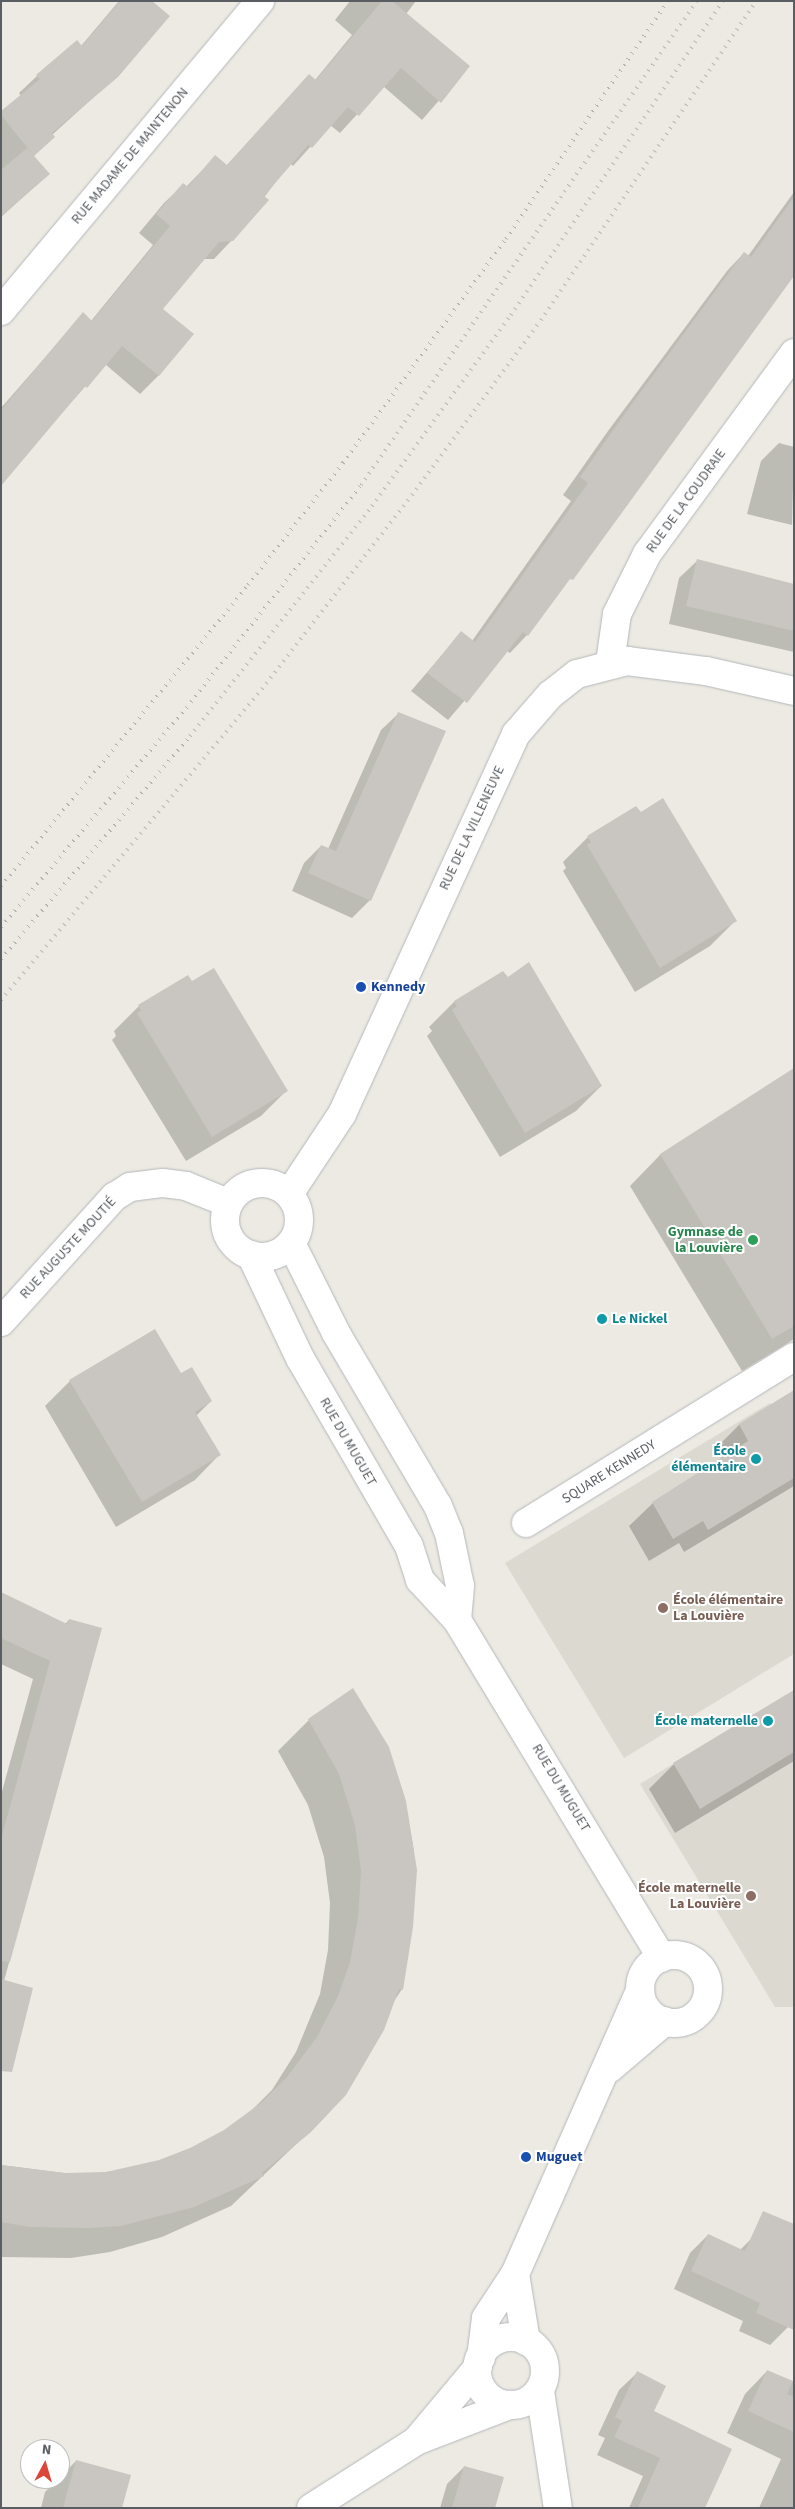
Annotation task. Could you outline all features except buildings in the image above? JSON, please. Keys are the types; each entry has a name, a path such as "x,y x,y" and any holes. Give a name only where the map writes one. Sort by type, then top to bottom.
{"street":[{"name":"RUE MADAME DE MAINTENON","path":"1,311 260,1"},
{"name":"RUE DE LA COUDRAIE","path":"610,663 616,614 647,554 794,352"},
{"name":"RUE DE LA VILLENEUVE","path":"289,1194 342,1114 516,734 550,695 577,674 610,663 656,662 794,691"},
{"path":"257,1182 280,1187 289,1194 299,1212 299,1223 291,1243 273,1255 251,1255 241,1251 228,1234 225,1224 228,1202 240,1189 257,1182"},
{"name":"RUE AUGUSTE MOUTIÉ","path":"1,1322 114,1197 130,1187 163,1183 186,1186 228,1202"},
{"path":"291,1243 336,1334 438,1506 450,1533 460,1586 457,1620"},
{"name":"RUE DU MUGUET","path":"251,1255 300,1358 409,1546 420,1580 457,1620 662,1958"},
{"name":"SQUARE KENNEDY","path":"526,1523 794,1357"},
{"path":"510,2405 489,2398 478,2378 486,2318 515,2274 607,2070 646,1971 662,1958 672,1955 692,1960 700,1967 708,1986 704,2007 696,2015 676,2023 665,2022 647,2009 640,1990"},
{"path":"607,2070 665,2022"},
{"path":"515,2274 526,2341"},
{"path":"311,2508 416,2441 510,2405 522,2404 540,2391 544,2382 545,2364 541,2354 526,2341 507,2338 496,2341 416,2441"},
{"path":"540,2391 558,2508"}],"shaded area":[{"name":"École élémentaire La Louvière","path":"770,1403 781,1419 794,1411 794,1654 624,1758 505,1563"},
{"name":"École maternelle La Louvière","path":"794,1690 794,2007 775,2007 640,1784"}],"railway":[{"path":"1,886 248,585 343,463 506,239 668,1"},
{"path":"1,927 191,702 361,485 697,1"},
{"path":"1,959 190,736 372,506 511,315 723,1"},
{"path":"1,1000 262,689 412,495 541,320 756,1"}],"place":[{"name":"Kennedy","path":"361,987"},
{"name":"Gymnase de la Louvière","path":"753,1240"},
{"name":"Le Nickel","path":"602,1319"},
{"name":"École élémentaire","path":"756,1459"},
{"name":"École élémentaire La Louvière","path":"663,1608"},
{"name":"École maternelle","path":"768,1721"},
{"name":"École maternelle La Louvière","path":"751,1896"},
{"name":"Muguet","path":"526,2157"}]}
